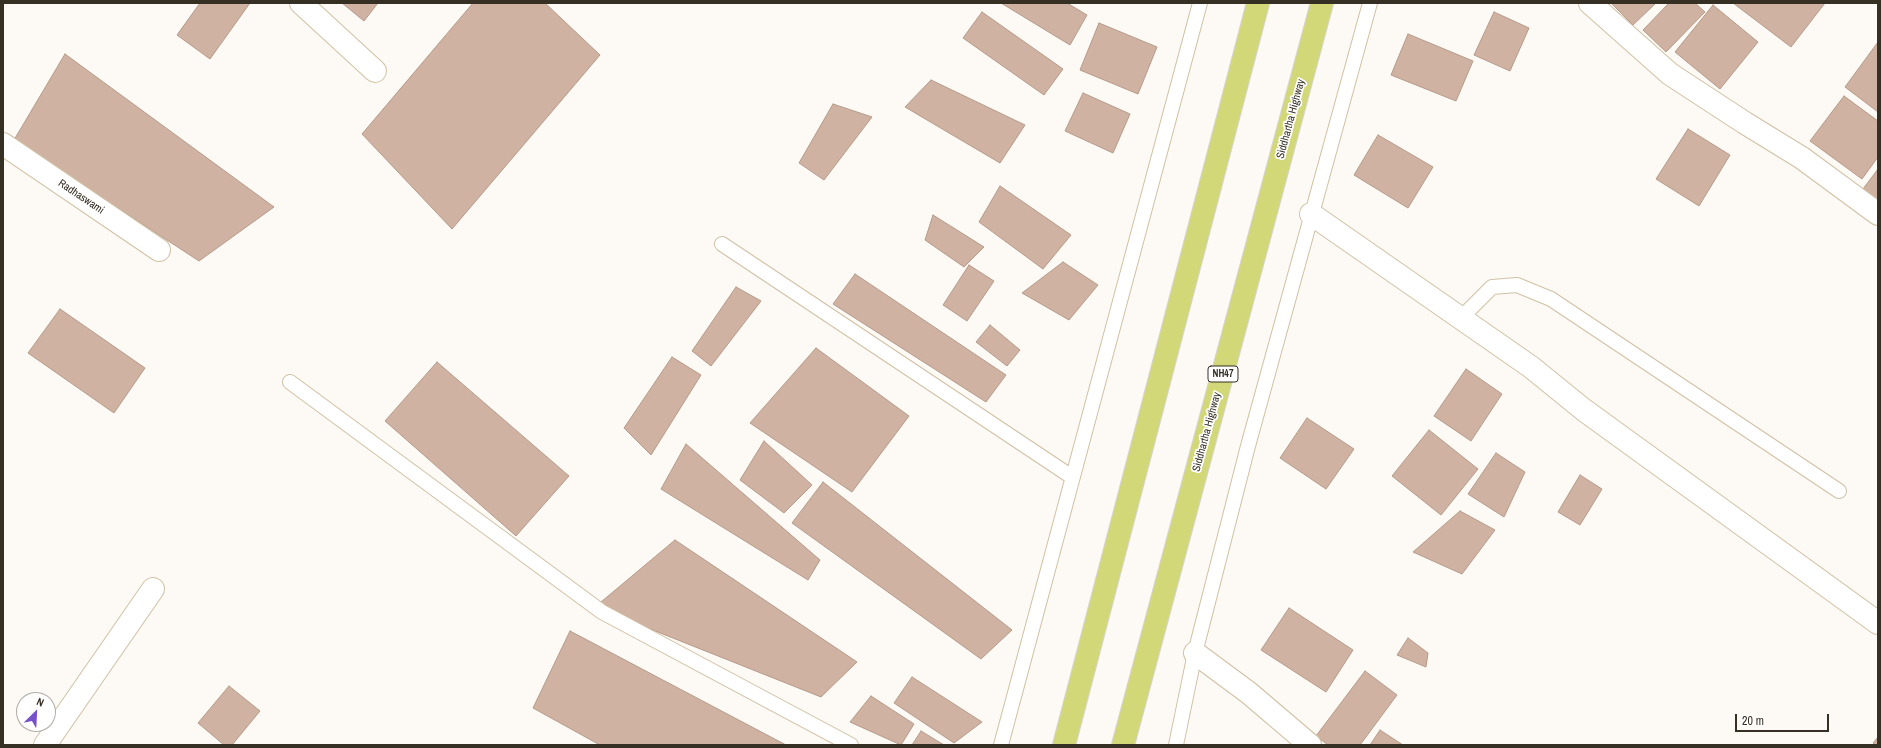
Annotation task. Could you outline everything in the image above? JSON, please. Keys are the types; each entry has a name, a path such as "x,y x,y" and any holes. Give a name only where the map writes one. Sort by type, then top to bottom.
{"highway":[{"path":"1064,745 1258,3"},
{"name":"Siddhartha Highway","path":"1123,745 1322,3"}],"street":[{"path":"301,3 375,71"},
{"path":"1590,3 1670,74 1802,158 1878,214"},
{"name":"Radhaswami","path":"3,144 159,250"},
{"path":"1311,214 1531,367 1584,410 1878,623"},
{"path":"44,745 153,589"},
{"path":"1195,653 1248,693 1310,745"}],"lane":[{"path":"1000,745 1200,3"},
{"path":"1176,745 1195,653 1248,446 1370,3"},
{"path":"722,244 1072,477"},
{"path":"1461,318 1492,287 1517,285 1551,298 1839,491"},
{"path":"290,382 602,612 851,745"}],"building":[{"path":"200,3 250,3 210,59 177,35"},
{"path":"342,3 378,3 364,21"},
{"path":"473,3 545,3 600,55 452,229 362,134"},
{"path":"1001,3 1067,3 1087,15 1070,45"},
{"path":"1611,3 1656,3 1633,25"},
{"path":"1669,3 1695,3 1705,12 1666,52 1643,30"},
{"path":"1733,3 1825,3 1791,47"},
{"path":"1713,5 1758,42 1720,89 1675,52"},
{"path":"982,12 1063,69 1044,95 963,38"},
{"path":"1494,12 1529,28 1510,71 1474,55"},
{"path":"1099,23 1157,47 1138,94 1080,70"},
{"path":"1408,34 1473,61 1456,101 1391,75"},
{"path":"1878,42 1878,112 1845,87"},
{"path":"65,54 274,207 199,261 14,140"},
{"path":"931,80 1025,125 1000,163 905,107"},
{"path":"1083,93 1130,114 1113,153 1065,131"},
{"path":"1844,96 1878,121 1878,157 1862,179 1810,141"},
{"path":"833,104 872,117 824,180 799,163"},
{"path":"1688,129 1730,155 1699,206 1656,179"},
{"path":"1378,135 1433,167 1408,208 1354,175"},
{"path":"1878,169 1878,201 1863,189"},
{"path":"1000,186 1071,235 1043,269 979,222"},
{"path":"933,215 984,247 964,267 925,240"},
{"path":"1063,262 1098,285 1069,320 1022,293"},
{"path":"969,265 994,281 967,321 943,305"},
{"path":"855,274 1006,375 986,402 833,304"},
{"path":"736,287 761,301 711,366 692,351"},
{"path":"60,309 145,368 114,413 28,353"},
{"path":"990,325 1020,350 1007,366 976,342"},
{"path":"816,348 909,416 852,492 750,423"},
{"path":"672,357 701,375 651,455 624,428"},
{"path":"437,362 569,476 516,536 385,421"},
{"path":"1466,369 1502,394 1471,441 1434,416"},
{"path":"1307,418 1354,449 1326,489 1280,458"},
{"path":"1429,430 1478,469 1441,515 1392,476"},
{"path":"764,441 812,485 784,513 740,480"},
{"path":"686,444 820,560 808,580 661,489"},
{"path":"1496,453 1525,472 1504,517 1468,494"},
{"path":"1580,475 1602,489 1580,525 1558,512"},
{"path":"823,482 1012,630 981,659 792,523"},
{"path":"1460,511 1495,530 1462,574 1413,552"},
{"path":"675,540 857,662 821,697 595,607"},
{"path":"1289,608 1353,650 1326,692 1261,650"},
{"path":"570,631 786,745 600,745 533,708"},
{"path":"1408,638 1428,653 1426,667 1397,655"},
{"path":"1365,671 1397,695 1360,745 1328,745 1316,736"},
{"path":"912,677 982,722 954,743 894,703"},
{"path":"229,686 260,711 232,745 224,745 198,723"},
{"path":"871,696 914,724 901,745 850,722"},
{"path":"1380,730 1403,745 1370,745"},
{"path":"921,731 944,745 912,745"},
{"path":"1878,737 1878,745 1876,745 1873,743"}]}
